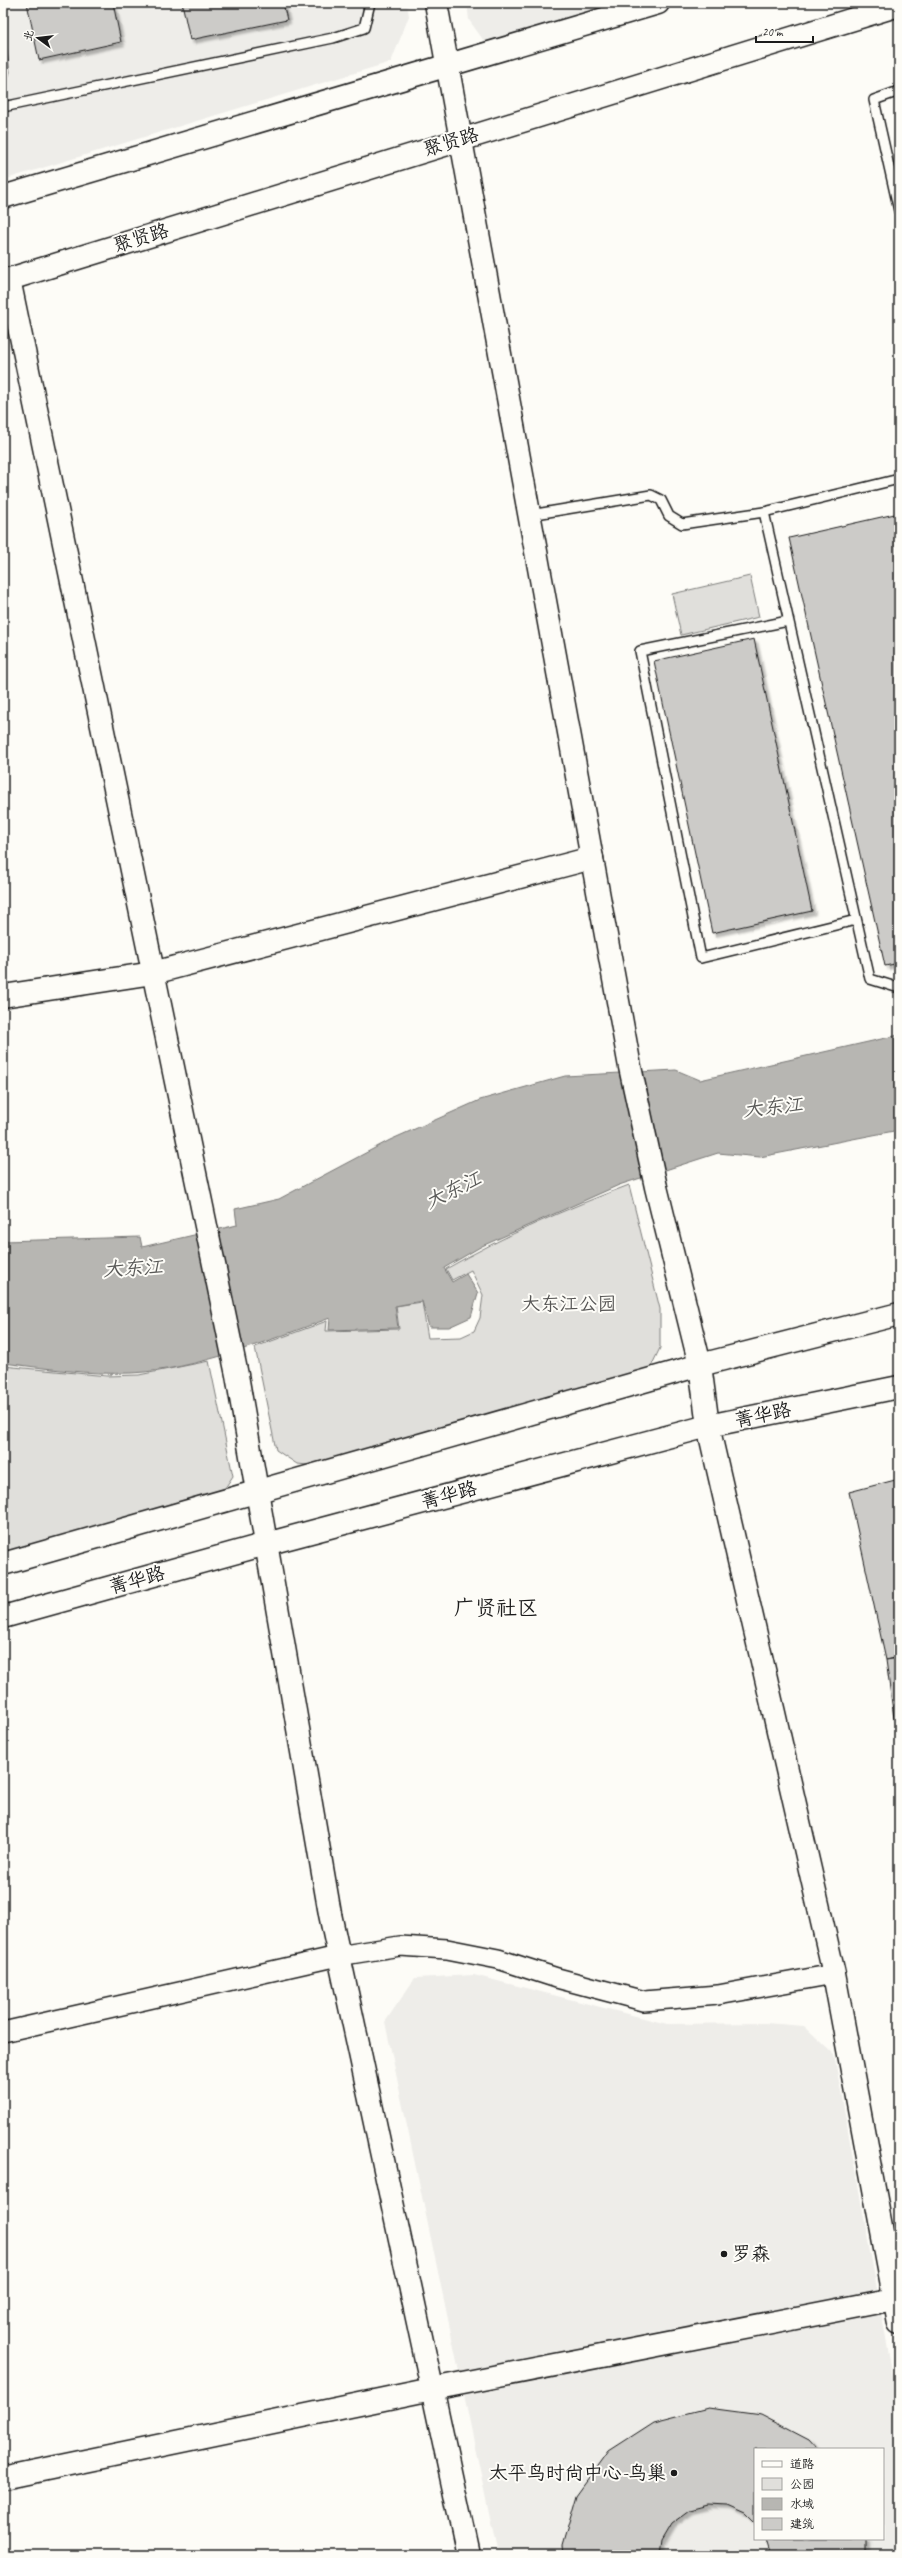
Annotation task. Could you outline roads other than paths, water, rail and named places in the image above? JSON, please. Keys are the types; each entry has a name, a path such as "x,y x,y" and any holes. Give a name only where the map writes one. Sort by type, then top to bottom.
{"street":[{"path":"436,3 630,1067 656,1187 700,1365 708,1426 834,1974 899,2323"},
{"path":"3,197 658,3"},
{"name":"聚贤路","path":"6,280 461,138 899,5"},
{"path":"6,280 237,1375 338,1956 468,2555"},
{"path":"3,996 153,973 592,858"},
{"path":"3,1564 700,1365 899,1314"},
{"name":"菁华路","path":"3,1617 266,1544 708,1426 899,1387"},
{"path":"3,2032 338,1956 400,1946 447,1949 498,1959 557,1978 644,2001 718,1995 834,1974"},
{"path":"3,2478 432,2388 894,2298"}],"lane":[{"path":"3,107 333,38 364,28 370,3"},
{"path":"899,91 874,100 899,211"},
{"path":"530,515 652,495 661,500 669,516 682,524 764,512 899,479"},
{"path":"764,512 870,979 899,988"},
{"path":"788,621 640,651 701,958 856,920"}],"water":[{"name":"大东江","path":"899,1035 899,1130 760,1157 718,1153 619,1185 482,1246 444,1268 452,1282 466,1274 478,1293 471,1317 449,1327 429,1327 422,1301 395,1306 398,1328 329,1330 330,1318 232,1353 155,1371 98,1373 67,1371 3,1363 3,1241 140,1237 142,1247 237,1225 235,1209 279,1199 390,1140 480,1100 565,1076 676,1070 700,1080"}],"place":[{"name":"罗森","path":"724,2254"},
{"name":"太平鸟时尚中心-鸟巢","path":"674,2473"}],"district":[{"name":"广贤社区","path":"496,1608"}],"park label":[{"name":"大东江公园","path":"569,1304"}]}
